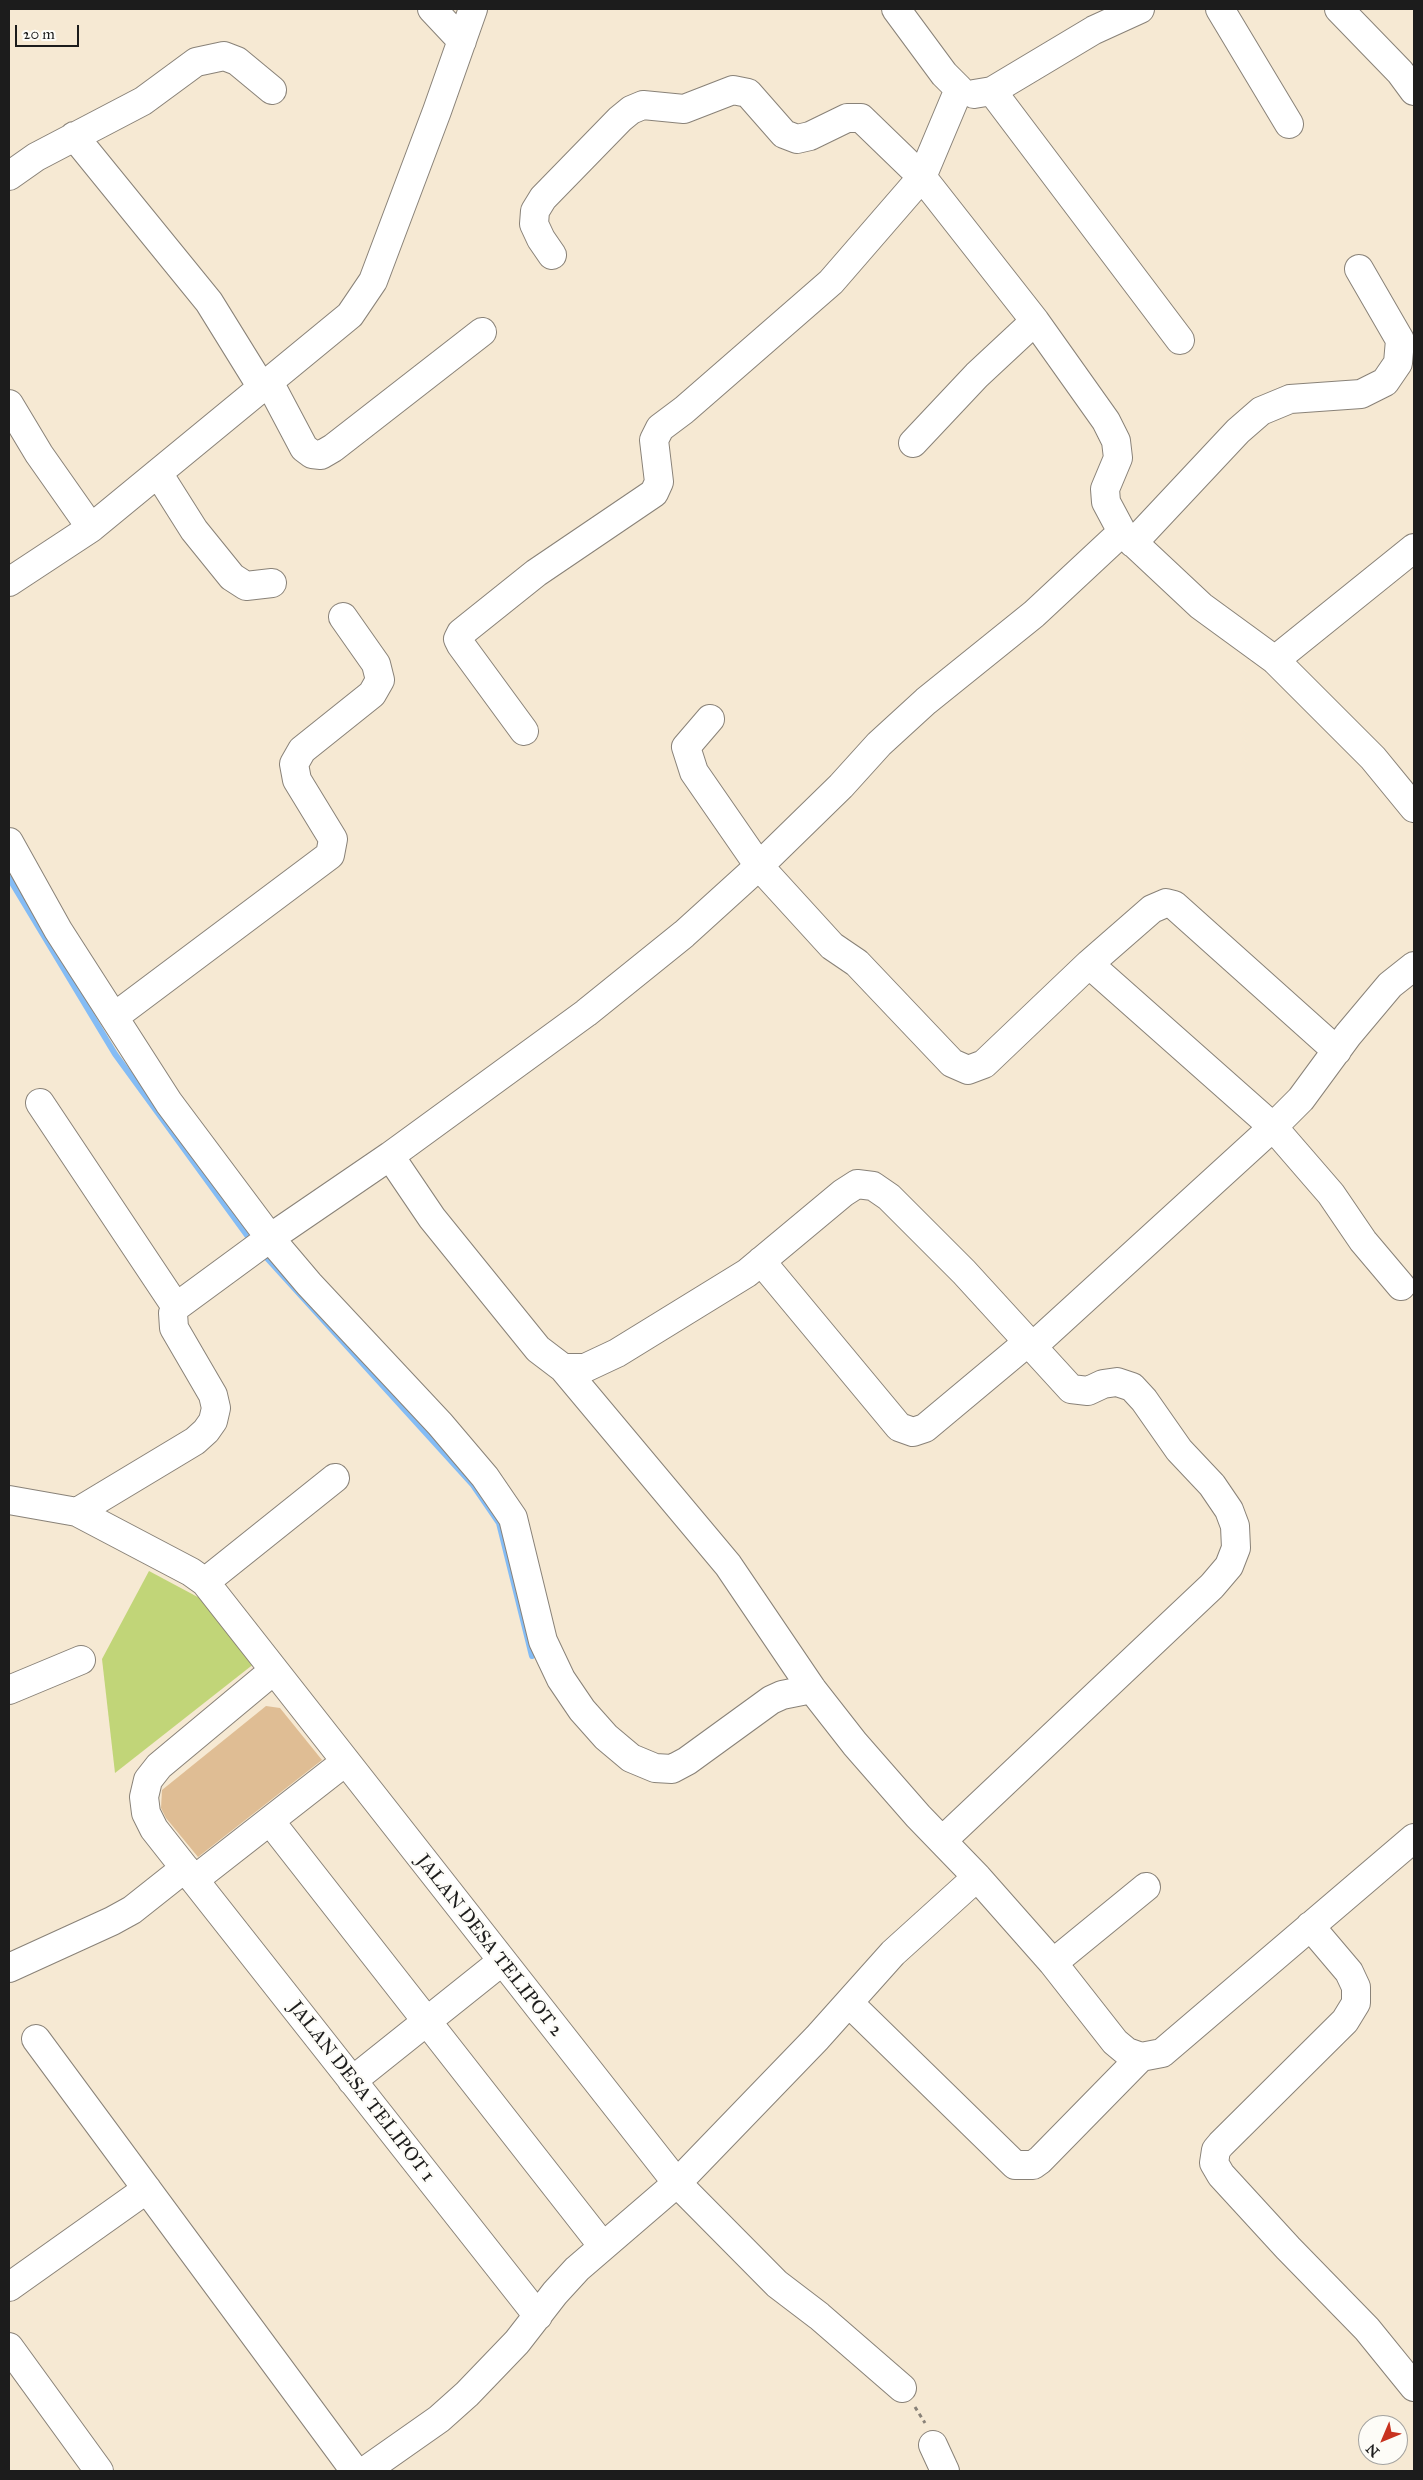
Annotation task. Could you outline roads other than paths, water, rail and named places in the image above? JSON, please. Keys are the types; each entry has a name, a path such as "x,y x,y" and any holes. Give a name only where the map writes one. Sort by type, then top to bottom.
{"street":[{"path":"432,9 462,41"},
{"path":"9,582 91,528 350,315 373,282 473,9"},
{"path":"896,9 944,74 958,89 974,94 992,91 1094,30 1140,9"},
{"path":"1220,9 1289,124"},
{"path":"1339,9 1400,72 1414,91"},
{"path":"9,176 36,157 143,101 196,62 210,57 224,56 237,61 272,90"},
{"path":"524,731 461,645 458,639 461,633 536,574 654,493 659,482 654,440 660,428 684,410 831,282 922,177 958,89"},
{"path":"552,255 540,239 534,224 535,211 542,198 631,110 644,105 684,108 733,90 748,94 784,134 797,139 810,136 847,118 860,118 922,177 1035,321 1106,421 1116,441 1118,458 1105,489 1106,502 1127,537 1202,606 1275,660 1373,758 1414,808"},
{"path":"992,91 1180,340"},
{"path":"74,136 209,302 265,383 304,448 312,454 321,455 333,448 482,332"},
{"path":"77,1512 195,1441 213,1421 216,1408 213,1395 174,1328 172,1313 176,1307 270,1238 390,1156 586,1013 684,934 759,866 841,786 879,744 926,701 1127,537 1261,411 1290,399 1361,394 1385,382 1398,363 1400,340 1359,269"},
{"path":"913,443 977,375 1035,321"},
{"path":"9,404 39,454 91,528"},
{"path":"158,473 194,530 232,577 246,586 272,583"},
{"path":"1275,660 1414,548"},
{"path":"114,1017 330,855 333,839 297,780 294,764 302,750 372,694 380,680 376,664 343,617"},
{"path":"710,719 686,747 694,772 759,866 832,946 857,963 960,1068 968,1070 984,1064 1089,964 1152,909 1166,903 1174,905 1337,1051"},
{"path":"9,842 58,930 169,1103 270,1238 309,1284 440,1424 490,1484 513,1518 523,1550 532,1601 541,1633 558,1672 582,1710 613,1743 632,1758 655,1768 672,1769 688,1761 771,1700 782,1695 812,1689"},
{"path":"1089,964 1273,1127 1331,1194 1363,1241 1402,1286"},
{"path":"761,1261 899,1426 913,1432 925,1428 1030,1345 1273,1127 1301,1099 1390,985 1414,966"},
{"path":"40,1103 176,1307"},
{"path":"390,1156 432,1218 538,1349 563,1368 728,1565 812,1689 855,1744 977,1876 1053,1963 1115,2042 1126,2052 1141,2057 1162,2053 1172,2046 1414,1838"},
{"path":"563,1368 585,1368 617,1352 747,1273 843,1193 857,1184 873,1186 890,1197 964,1272 1071,1389 1088,1391 1103,1384 1117,1382 1132,1387 1180,1450 1212,1485 1229,1510 1235,1526 1236,1548 1228,1566 1212,1586 943,1840"},
{"path":"205,1582 335,1478"},
{"name":"JALAN DESA TELIPOT 2","path":"9,1500 77,1512 192,1572 205,1582 501,1962 677,2183 777,2284 819,2316 902,2388"},
{"path":"9,1690 81,1660"},
{"name":"JALAN DESA TELIPOT 1","path":"273,1671 159,1766 148,1780 144,1797 146,1813 154,1829 538,2316"},
{"path":"9,1968 132,1910 270,1821 345,1762"},
{"path":"270,1821 602,2245"},
{"path":"365,2471 439,2419 467,2394 517,2342 555,2293 602,2245 677,2183 849,2003 893,1953 977,1876"},
{"path":"1053,1963 1146,1887"},
{"path":"1310,1926 1349,1972 1356,1987 1356,2003 1345,2021 1221,2144 1216,2150 1214,2162 1220,2175 1367,2329 1414,2387"},
{"path":"352,2081 501,1962"},
{"path":"849,2003 1015,2165 1033,2165 1040,2160 1141,2057"},
{"path":"36,2039 355,2471"},
{"path":"9,2286 147,2189"},
{"path":"9,2347 99,2471"},
{"path":"933,2444 946,2471"}],"waterway":[{"path":"9,878 115,1054 249,1238"},
{"path":"266,1257 473,1485 499,1523 532,1656"}]}
